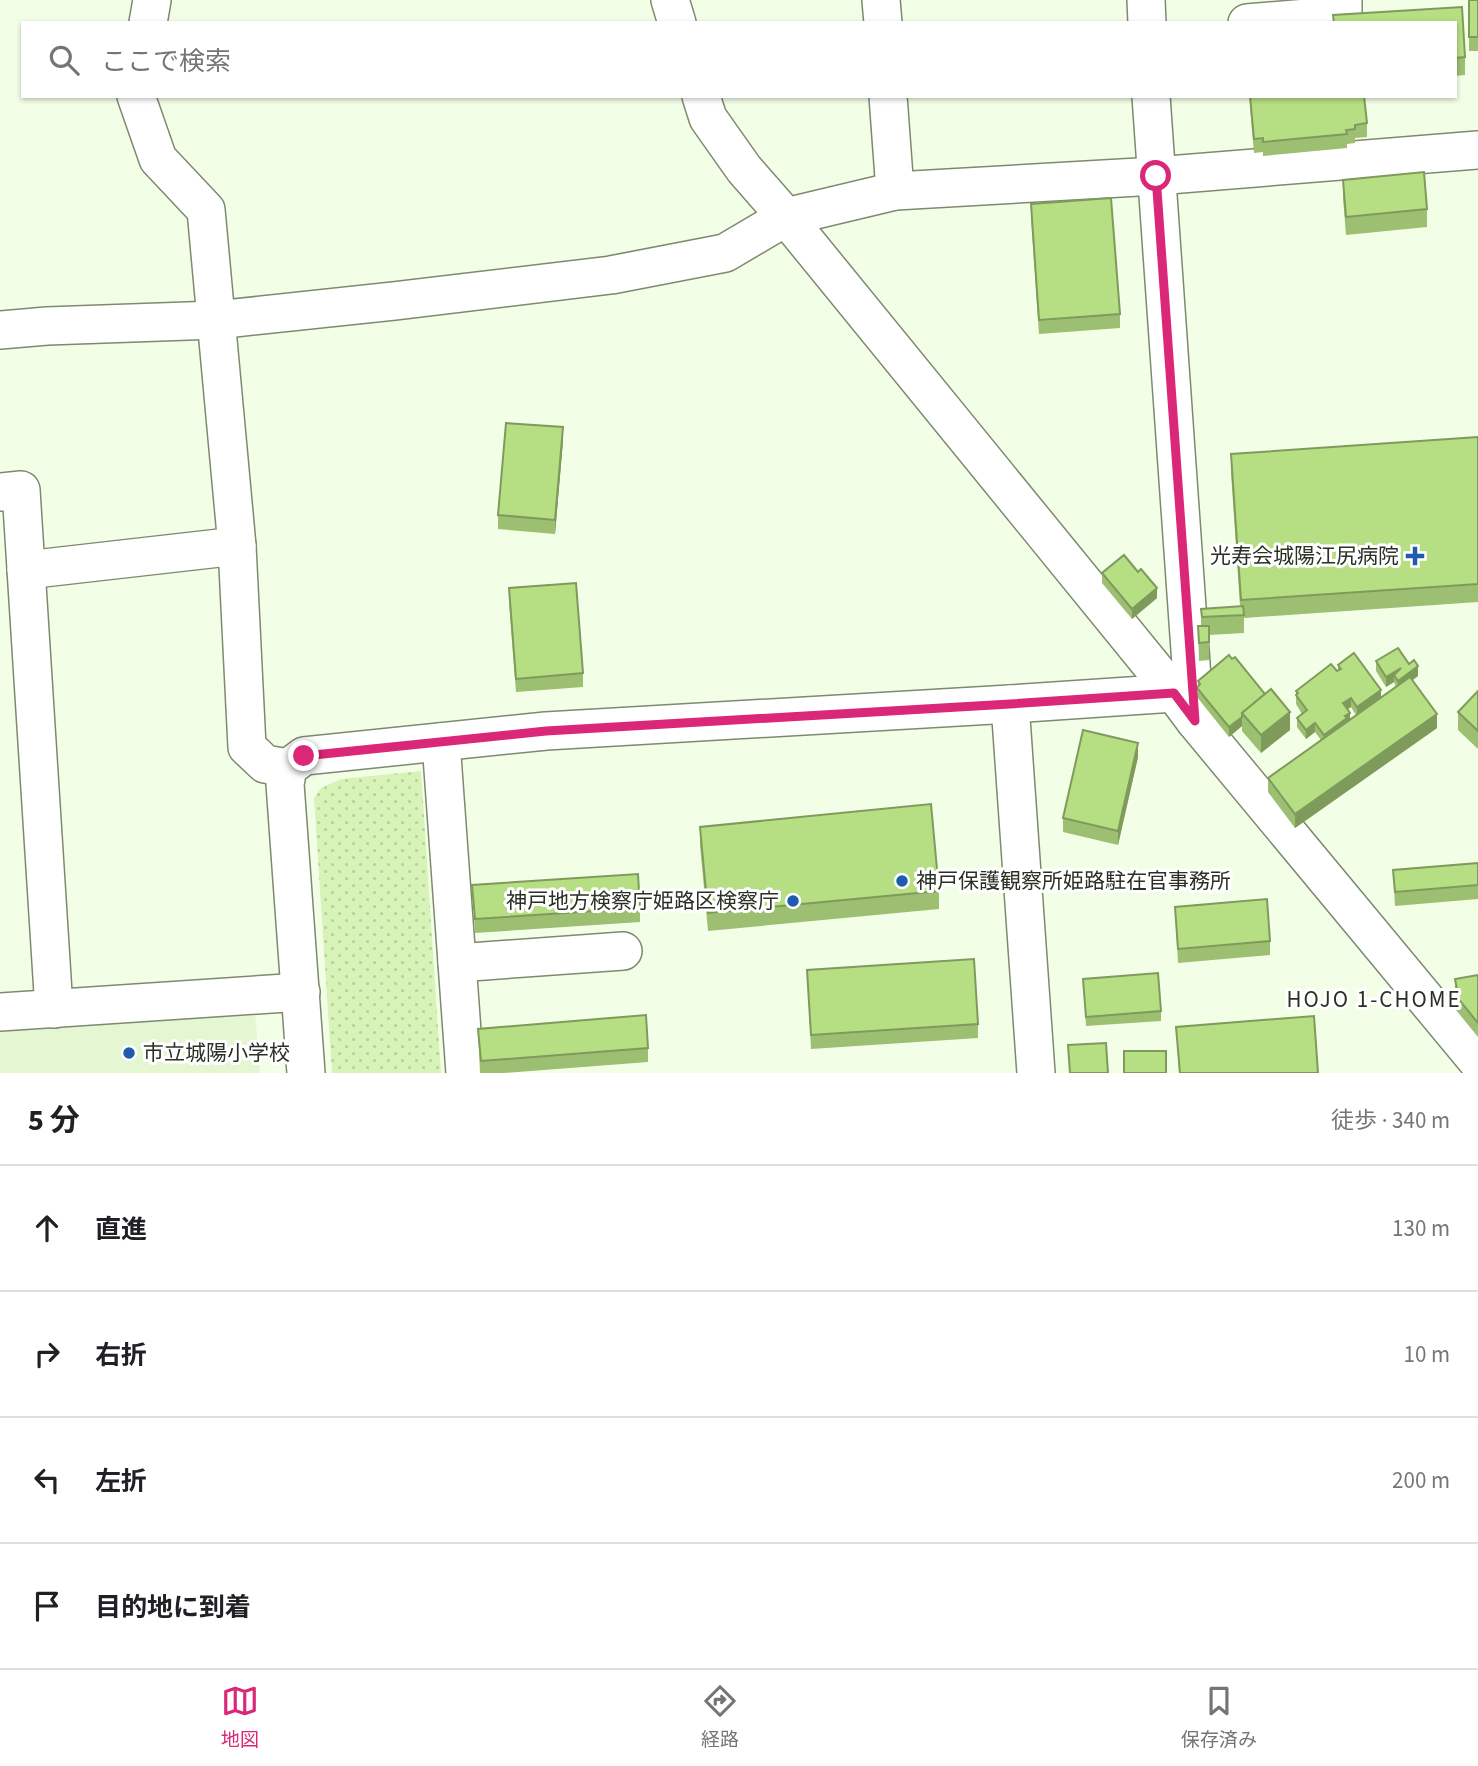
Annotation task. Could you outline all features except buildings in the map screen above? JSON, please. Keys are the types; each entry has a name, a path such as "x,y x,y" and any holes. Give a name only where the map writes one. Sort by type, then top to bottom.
{"street":[{"path":"148,21 152,0"},
{"path":"670,0 676,21"},
{"path":"881,0 883,21"},
{"path":"1146,0 1147,21"},
{"path":"1271,21 1343,15 1343,0"},
{"path":"137,98 158,159 206,210 237,546 247,747 265,764 288,768"},
{"path":"702,98 708,118 744,169 1478,1062"},
{"path":"888,98 895,191"},
{"path":"1151,98 1184,707"},
{"path":"0,330 216,320 611,275 725,253 786,217 895,191 1156,176 1478,150"},
{"path":"0,492 21,490 54,1009"},
{"path":"26,570 237,546"},
{"path":"306,1073 285,784 288,768 304,756 546,731 1010,704 1184,707"},
{"path":"1010,704 1036,1073"},
{"path":"441,741 465,1073"},
{"path":"457,963 622,951"},
{"path":"0,1012 301,992"}],"shaded area":[{"path":"421,771 441,1073 332,1073 314,798 321,788 341,779"},
{"name":"市立城陽小学校","path":"255,1012 260,1073 0,1073 0,1032"}],"place":[{"name":"光寿会城陽江尻病院","path":"1415,556"},
{"name":"神戸保護観察所姫路駐在官事務所","path":"902,881"},
{"name":"神戸地方検察庁姫路区検察庁","path":"793,901"},
{"name":"市立城陽小学校","path":"129,1053"}],"district":[{"name":"HOJO 1-CHOME","path":"1374,999"}],"route":[{"path":"304,756 546,731 1174,693 1195,721 1156,176"}]}
